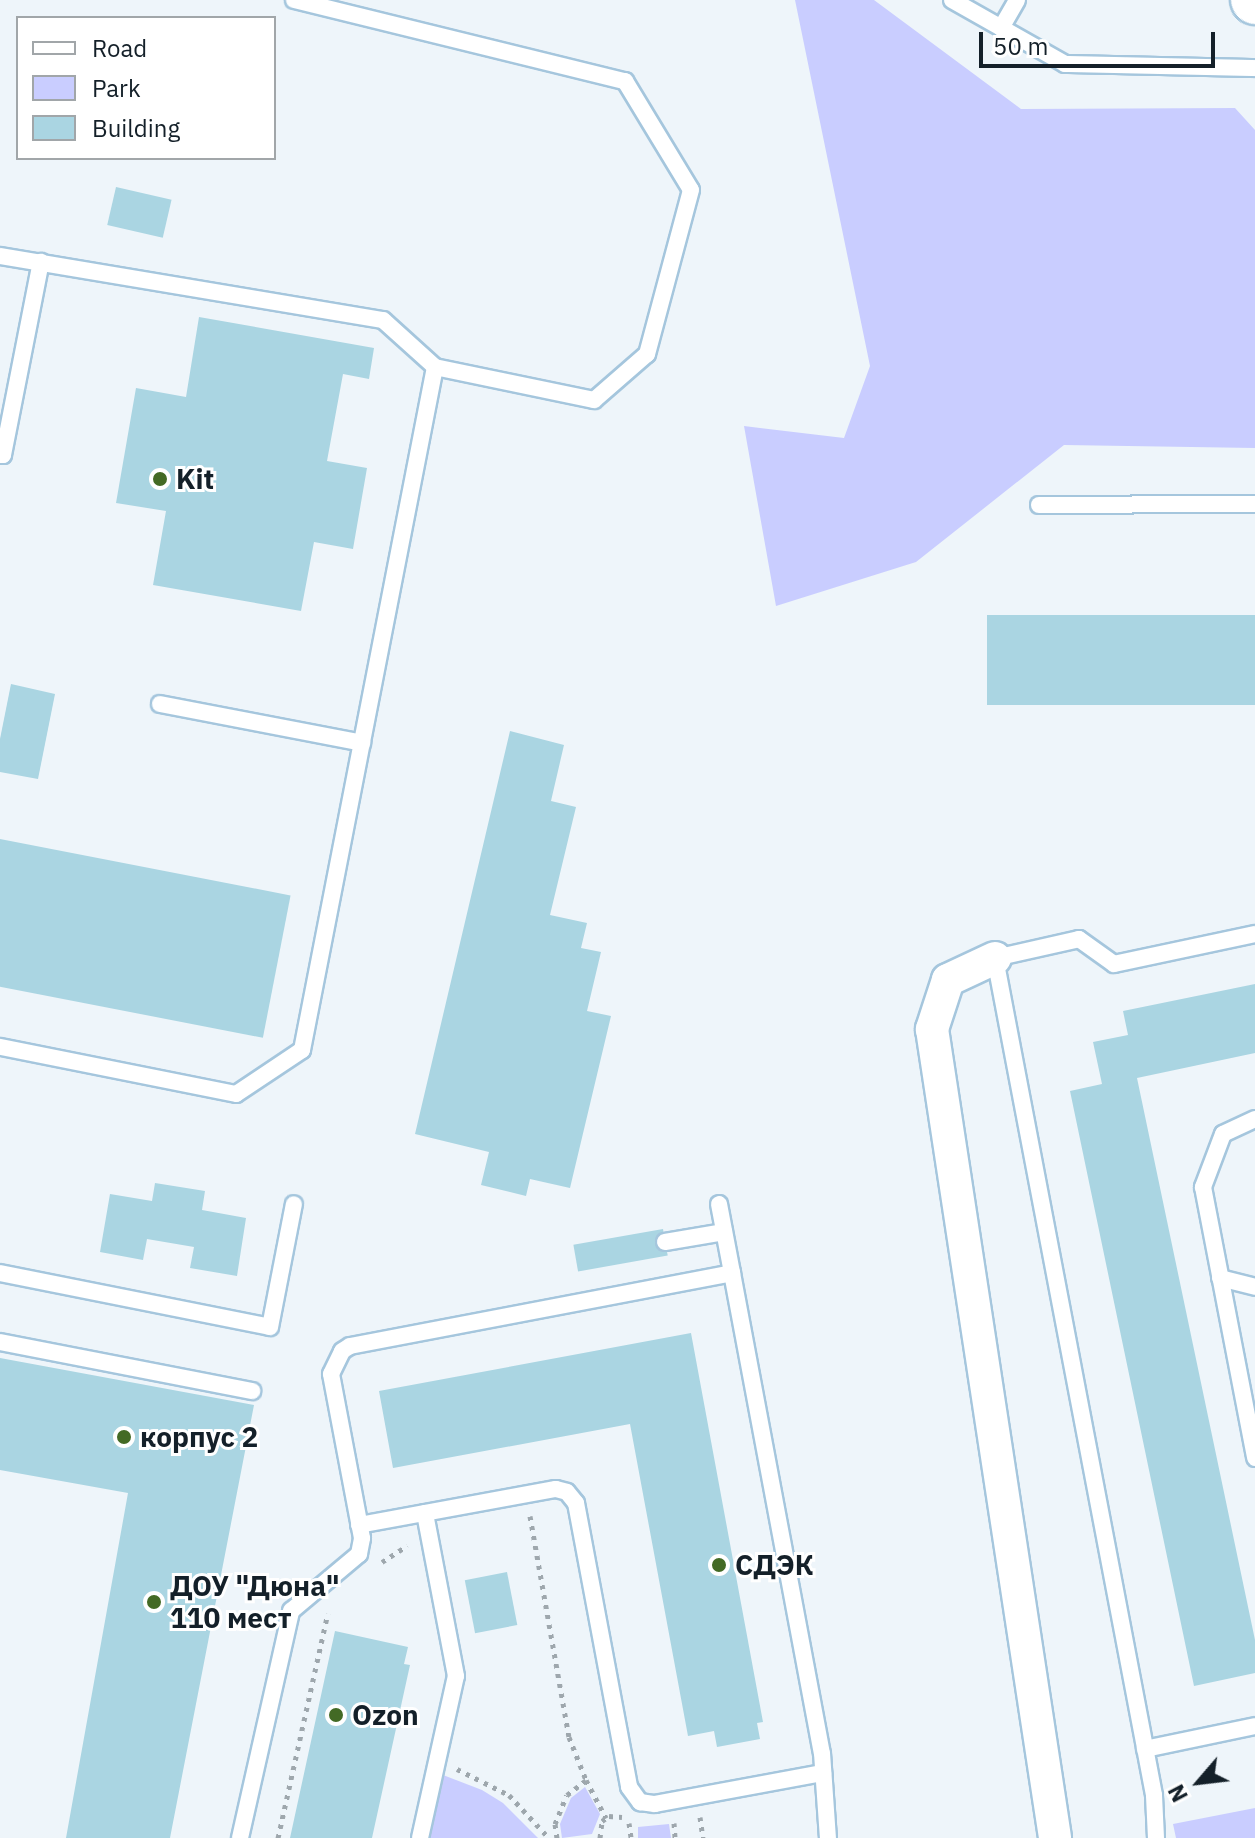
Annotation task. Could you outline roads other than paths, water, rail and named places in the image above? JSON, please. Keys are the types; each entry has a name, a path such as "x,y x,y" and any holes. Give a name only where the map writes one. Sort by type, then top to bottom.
{"street":[{"path":"995,958 948,980 932,1029 1055,1838"}],"lane":[{"path":"0,256 383,320 435,367 594,400 647,354 691,190 625,81 294,0"},
{"path":"952,0 1065,64 1255,68"},
{"path":"1001,28 1017,0"},
{"path":"0,455 3,455 41,262"},
{"path":"0,1047 236,1094 302,1050 435,367"},
{"path":"1039,505 1255,504"},
{"path":"160,704 362,743"},
{"path":"1156,1838 1154,1795 995,958 1079,939 1114,964 1255,934"},
{"path":"1255,1119 1223,1134 1203,1187 1255,1458"},
{"path":"0,1273 270,1327 294,1204"},
{"path":"719,1204 823,1773 828,1838"},
{"path":"665,1242 724,1232"},
{"path":"240,1838 291,1611 359,1554 362,1538 331,1374 342,1351 350,1346 732,1273"},
{"path":"1220,1278 1255,1287"},
{"path":"0,1342 252,1391"},
{"path":"359,1525 556,1489 567,1492 576,1503 629,1787 640,1802 655,1804 823,1773"},
{"path":"420,1838 456,1676 425,1513"},
{"path":"1145,1749 1255,1726"}],"place":[{"name":"Kit","path":"160,479"},
{"name":"корпус 2","path":"124,1437"},
{"name":"СДЭК","path":"719,1565"},
{"name":"ДОУ \"Дюна\" 110 мест","path":"154,1602"},
{"name":"Ozon","path":"336,1715"}]}
